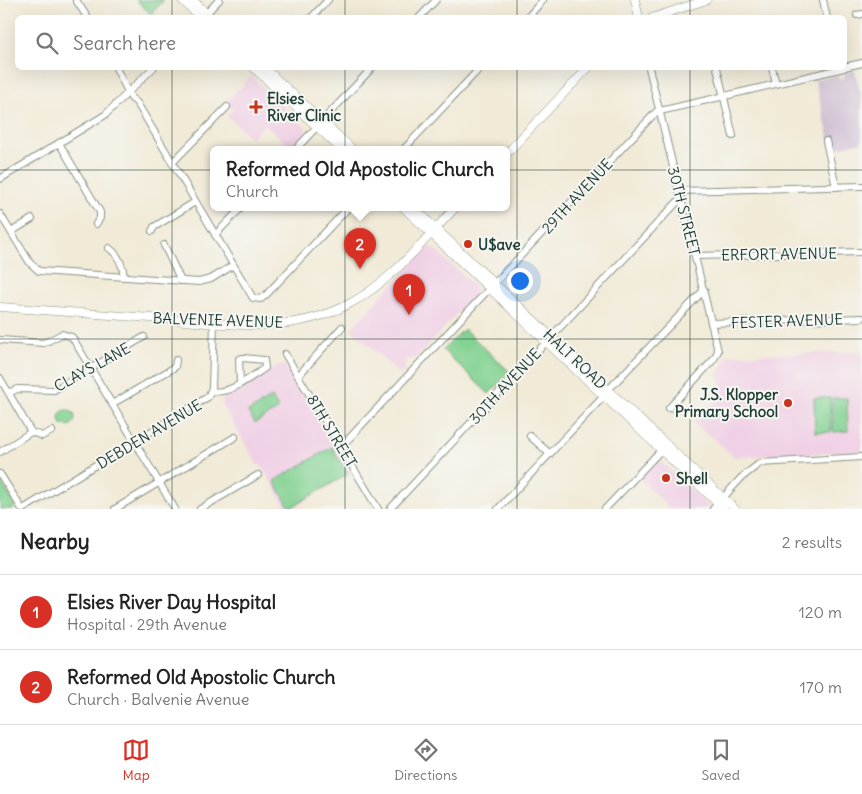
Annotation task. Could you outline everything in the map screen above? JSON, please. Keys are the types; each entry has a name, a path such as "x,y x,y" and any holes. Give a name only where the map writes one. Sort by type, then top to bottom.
{"street":[{"path":"76,0 85,15"},
{"path":"182,0 204,15"},
{"path":"193,0 204,15"},
{"path":"206,15 219,0"},
{"path":"315,15 328,0"},
{"path":"422,15 436,0"},
{"path":"530,15 543,0"},
{"path":"635,0 638,15"},
{"path":"661,15 706,0"},
{"path":"823,0 827,15"},
{"path":"847,67 862,63"},
{"path":"117,70 251,296 261,299 266,295 345,211"},
{"path":"0,178 105,115 151,70"},
{"path":"256,70 348,146"},
{"path":"266,70 338,146"},
{"path":"299,146 370,70"},
{"path":"407,146 478,70"},
{"path":"510,150 586,70"},
{"name":"30TH STREET","path":"650,70 718,354 669,408"},
{"path":"717,70 733,136"},
{"path":"772,70 776,84"},
{"path":"660,111 834,70"},
{"path":"172,163 227,107"},
{"name":"29TH AVENUE","path":"341,447 656,112 660,111"},
{"path":"826,141 836,186"},
{"path":"59,143 100,212 100,218 96,224"},
{"path":"680,195 862,186"},
{"name":"30TH AVENUE","path":"390,509 680,195"},
{"path":"152,231 154,227 195,202"},
{"path":"215,235 238,211"},
{"name":"HALT ROAD","path":"408,211 434,230"},
{"name":"HALT ROAD","path":"417,211 492,286 606,393 666,444 719,505"},
{"name":"BALVENIE AVENUE","path":"0,307 214,322 281,324 308,319 335,310 367,293 386,278 452,211"},
{"path":"0,214 30,263 39,271 205,281 232,266"},
{"path":"11,232 32,219"},
{"path":"164,245 181,281"},
{"path":"109,248 115,252 123,268 124,277"},
{"name":"ERFORT AVENUE","path":"695,256 862,252"},
{"path":"498,509 704,290"},
{"name":"FESTER AVENUE","path":"711,323 862,318"},
{"name":"DEBDEN AVENUE","path":"22,509 205,400 212,391 214,322"},
{"path":"298,376 342,328"},
{"path":"0,340 43,343 62,334 68,335 175,509"},
{"name":"CLAYS LANE","path":"9,392 17,388 54,390 144,337"},
{"name":"8TH STREET","path":"285,354 378,509"},
{"path":"212,391 224,392 240,383 265,368 264,361 261,359 240,358 238,361 240,383"},
{"path":"112,404 176,367 176,360"},
{"path":"0,378 31,432 42,436 52,431"},
{"name":"HALT ROAD","path":"606,393 660,451 719,505 735,509"},
{"path":"0,452 31,432"},
{"path":"530,436 550,454"},
{"path":"115,509 235,437"},
{"path":"605,509 666,444"},
{"path":"719,505 760,463 862,458"},
{"path":"0,474 22,509"},
{"path":"200,509 258,475"}],"shaded area":[{"path":"855,71 862,100 862,142 832,149 815,80 835,75 840,79 844,78 846,72"},
{"name":"Elsies River Clinic","path":"251,76 305,127 306,133 293,146 289,146 265,124 251,138 227,116 233,109 226,103"},
{"path":"433,248 476,287 476,293 415,359 408,359 405,362 405,369 400,374 351,329 425,249"},
{"name":"J.S. Klopper Primary School","path":"862,352 862,451 735,457 693,422 704,410 724,396 719,374 727,355"},
{"path":"279,365 285,365 350,474 291,509 287,509 261,465 258,466 222,404 223,398"},
{"path":"658,459 708,506 705,509 671,509 638,478"}],"green space":[{"path":"136,0 164,0 151,14"},
{"path":"464,329 510,372 489,394 443,350"},
{"path":"272,397 279,409 255,423 248,412"},
{"path":"814,398 830,398 831,432 815,432"},
{"path":"832,398 847,398 848,431 833,432"},
{"path":"64,410 70,410 75,415 73,424 64,426 59,421 59,415"},
{"path":"332,447 348,474 290,508 274,481"},
{"path":"0,481 14,503 14,509 0,509"}],"place":[{"name":"Elsies River Clinic","path":"256,107"},
{"name":"U$ave","path":"468,244"},
{"name":"Reformed Old Apostolic Church","path":"360,269"},
{"name":"Elsies River Day Hospital","path":"409,315"},
{"name":"J.S. Klopper Primary School","path":"788,403"},
{"name":"Shell","path":"666,478"}]}
